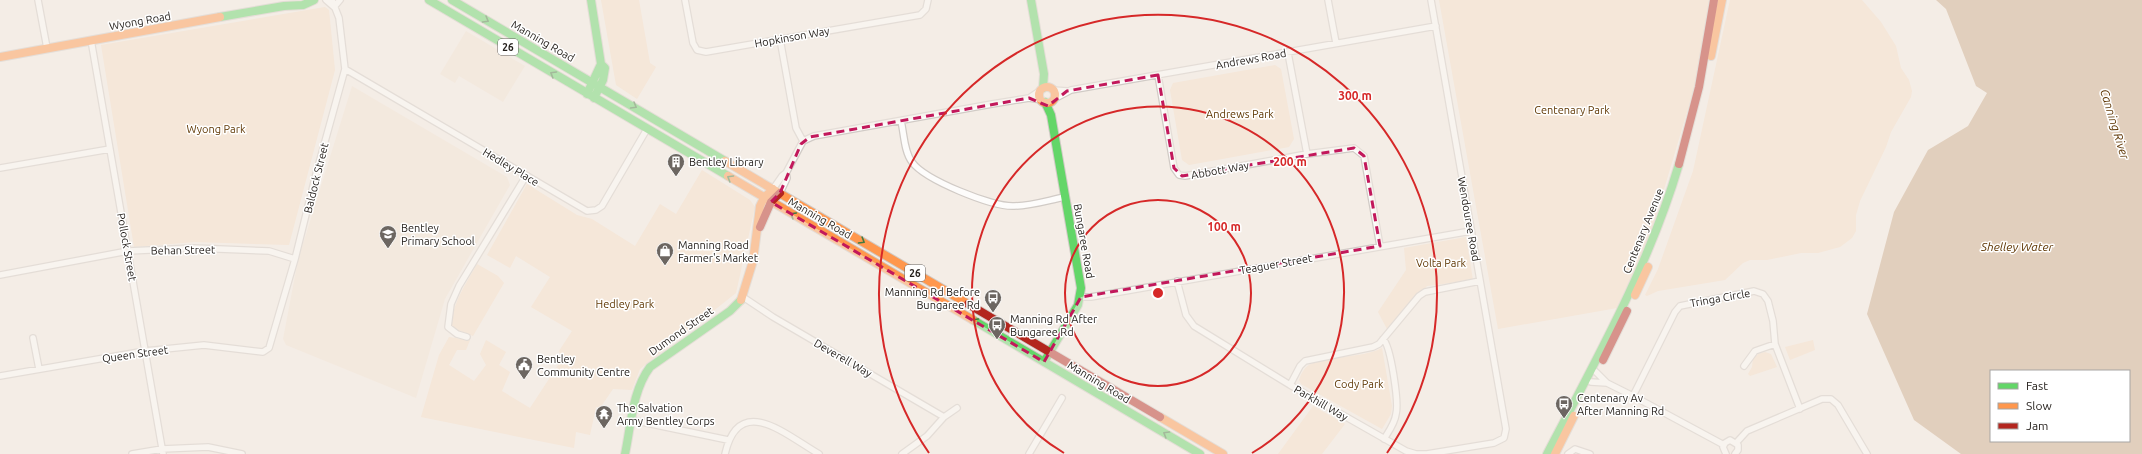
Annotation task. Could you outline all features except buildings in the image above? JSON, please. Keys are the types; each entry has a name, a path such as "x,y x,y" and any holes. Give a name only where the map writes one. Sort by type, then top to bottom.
{"main road":[{"name":"Wyong Road","path":"284,6 295,0"},
{"name":"Wyong Road","path":"0,57 284,6 302,5 314,0"},
{"name":"Manning Road","path":"428,0 1200,454"},
{"name":"Manning Road","path":"452,0 1223,454"},
{"path":"591,0 601,64 594,98"},
{"name":"Bungaree Road","path":"1031,0 1047,89 1055,94 1048,100"},
{"name":"Centenary Avenue","path":"1547,454 1622,308 1657,229 1674,181 1693,111 1710,28 1714,0"},
{"name":"Centenary Avenue","path":"1555,454 1643,279 1683,174 1698,117 1722,0"},
{"path":"587,94 597,85"},
{"name":"Bungaree Road","path":"1047,89 1039,94 1048,100 1080,280 1081,297"},
{"name":"Dumond Street","path":"625,454 640,382 646,370 730,311 743,297 753,260 758,232 758,216 767,200 777,191"},
{"path":"1044,362 1081,297"}],"street":[{"path":"38,0 47,48"},
{"path":"326,0 334,7 340,0"},
{"name":"Baldock Street","path":"269,348 295,259 316,174 345,69 339,18 332,0"},
{"name":"Hopkinson Way","path":"685,0 693,43 698,50 706,52 920,15 926,9 928,0"},
{"path":"1328,0 1336,43"},
{"name":"Wendouree Road","path":"1431,0 1506,429 1504,438"},
{"name":"Andrews Road","path":"1048,100 1066,92 1436,26"},
{"path":"780,39 796,128 803,141"},
{"name":"Pollock Street","path":"91,40 163,451"},
{"path":"1288,53 1307,154"},
{"name":"Hedley Place","path":"345,69 526,176 589,211 596,210 602,206 647,129"},
{"name":"Abbott Way","path":"1158,75 1174,168 1179,175 1185,176 1349,147 1362,153 1380,246"},
{"path":"1029,98 1047,89"},
{"name":"Andrews Road","path":"1047,89 1066,92"},
{"path":"777,191 787,178 786,173 803,141 814,136 1029,98 1048,100"},
{"path":"901,121 908,155 912,162 952,188 972,197 1002,205 1014,206 1065,197"},
{"path":"0,168 110,149"},
{"path":"467,337 457,334 448,327 451,304 459,286 526,176"},
{"name":"Teaguer Street","path":"1081,297 1091,297 1471,231"},
{"name":"Behan Street","path":"0,275 128,251 194,248 269,251 295,259"},
{"name":"Parkhill Way","path":"1177,281 1186,315 1194,326 1290,385 1406,451 1416,454 1427,454 1494,443 1504,438"},
{"path":"1290,385 1300,366 1305,361 1373,347 1383,339 1419,296 1425,292 1480,281"},
{"name":"Tringa Circle","path":"1633,396 1675,312 1680,306 1688,303 1754,291 1763,294 1768,301 1773,320 1775,344 1800,408"},
{"name":"Deverell Way","path":"743,297 773,317 944,417"},
{"path":"33,338 39,369"},
{"path":"1383,339 1388,348 1397,406 1394,423 1384,439"},
{"path":"1744,366 1755,351 1762,347 1775,344"},
{"name":"Queen Street","path":"0,376 145,351 204,345 263,352 269,348"},
{"path":"1596,372 1606,383"},
{"path":"1591,382 1606,383 1724,444"},
{"path":"1029,454 1062,398"},
{"path":"1736,443 1747,431 1800,408 1822,400 1831,400 1838,405 1867,454"},
{"path":"902,454 926,436 944,417 957,408"},
{"path":"632,420 728,440"},
{"path":"725,454 728,440 740,425 750,421 765,422 819,454"},
{"path":"1724,444 1730,440 1736,443 1738,450 1735,454"},
{"path":"1724,444 1723,449 1726,454"},
{"path":"132,454 208,447 242,454"},
{"path":"1568,454 1575,449 1583,450 1590,454"}],"highlighted area":[{"path":"1158,75 1174,168 1182,176 1354,148 1364,156 1380,246 1081,297 1044,362 771,202 780,193 801,144 810,137 1029,98 1048,106 1067,91"}],"shaded area":[{"path":"466,31 525,66 503,102 459,76 455,83 440,74"},
{"name":"Bentley Primary School","path":"352,86 507,177 510,185 445,299 416,398 286,345 283,339 298,260"}],"green space":[{"path":"601,0 639,0 650,63 656,67 637,99 616,85"},
{"name":"Centenary Park","path":"1439,0 1709,0 1698,75 1648,243 1617,308 1498,329"},
{"path":"1730,0 1862,0 1881,22 1896,46 1901,68 1909,80 1912,91 1911,97 1891,132 1886,147 1860,201 1856,215 1856,231 1852,238 1840,247 1818,253 1801,253 1767,260 1750,260 1743,263 1725,280 1658,291 1647,296 1645,295 1658,269 1693,171"},
{"name":"Wyong Park","path":"325,7 329,10 335,70 289,245 195,242 134,247 101,45"},
{"name":"Andrews Park","path":"1275,65 1281,69 1294,139 1289,147 1189,165 1182,160 1170,90 1173,83"},
{"name":"Hedley Park","path":"702,170 750,200 755,207 736,293 640,369 632,390 613,389 600,408 596,407 590,435 576,432 574,448 421,417 439,355 449,337 470,340 466,350 457,350 449,365 474,381 486,365 480,354 486,340 506,352 499,365 510,372 502,391 530,408 562,359 559,351 572,331 531,307 550,277 516,256 510,268 487,255 527,184 577,215 592,219 635,246 660,204 676,214"},
{"name":"Volta Park","path":"1466,237 1473,280 1427,286 1387,329 1378,312 1406,270 1404,248"},
{"path":"477,264 498,276 504,283 473,336 456,330 451,326 457,301"},
{"path":"1813,340 1815,350 1790,360 1785,347"},
{"name":"Cody Park","path":"1382,348 1392,406 1391,414 1382,429 1301,384 1299,380 1306,368 1316,362 1364,354"},
{"path":"1765,352 1771,354 1777,367 1750,376 1748,374 1752,367 1753,359 1758,354"},
{"path":"1313,406 1345,424 1322,454 1278,454"}],"water":[{"name":"Shelley Water","path":"1936,0 2142,0 2142,454 1961,454 1914,420 1867,314 1894,212 1928,150 1968,126 1987,93 1976,86 1946,9"}],"traffic: fast":[{"path":"220,17 284,6 303,5 314,0"},
{"path":"429,0 728,176"},
{"path":"452,0 725,161"},
{"path":"587,94 601,64 591,0"},
{"path":"1031,0 1044,74 1043,88"},
{"path":"594,98 603,80 605,68 603,66"},
{"path":"1044,362 1078,305 1081,288 1051,115 1045,102"},
{"path":"1547,454 1602,348 1637,276 1667,202 1679,164"},
{"path":"625,454 639,387 650,367 730,311 741,300"},
{"path":"973,320 1200,454"}],"traffic: slow":[{"path":"1711,56 1722,0"},
{"path":"0,57 220,17"},
{"path":"1047,87 1054,92 1055,95 1050,102 1047,103 1040,98 1039,95 1044,88 1047,87"},
{"path":"725,161 968,304"},
{"path":"728,176 973,320"},
{"path":"741,300 753,261 760,206 764,198 773,189"},
{"path":"1635,295 1648,267"},
{"path":"1555,454 1574,416"},
{"path":"1160,417 1223,454"}],"traffic: jam":[{"path":"1679,164 1699,87 1714,0"},
{"path":"760,227 771,202 780,193"},
{"path":"968,304 1160,417"},
{"path":"1603,360 1627,311"}],"place":[{"name":"Bentley Library","path":"676,177"},
{"name":"Bentley Primary School","path":"388,249"},
{"name":"Manning Road Farmer's Market","path":"665,266"},
{"name":"Manning Rd Before Bungaree Rd","path":"993,313"},
{"name":"Manning Rd After Bungaree Rd","path":"997,340"},
{"name":"Bentley Community Centre","path":"524,380"},
{"name":"Centenary Av After Manning Rd","path":"1564,419"},
{"name":"The Salvation Army Bentley Corps","path":"604,429"}],"water label":[{"name":"Canning River","path":"2115,124"}]}
